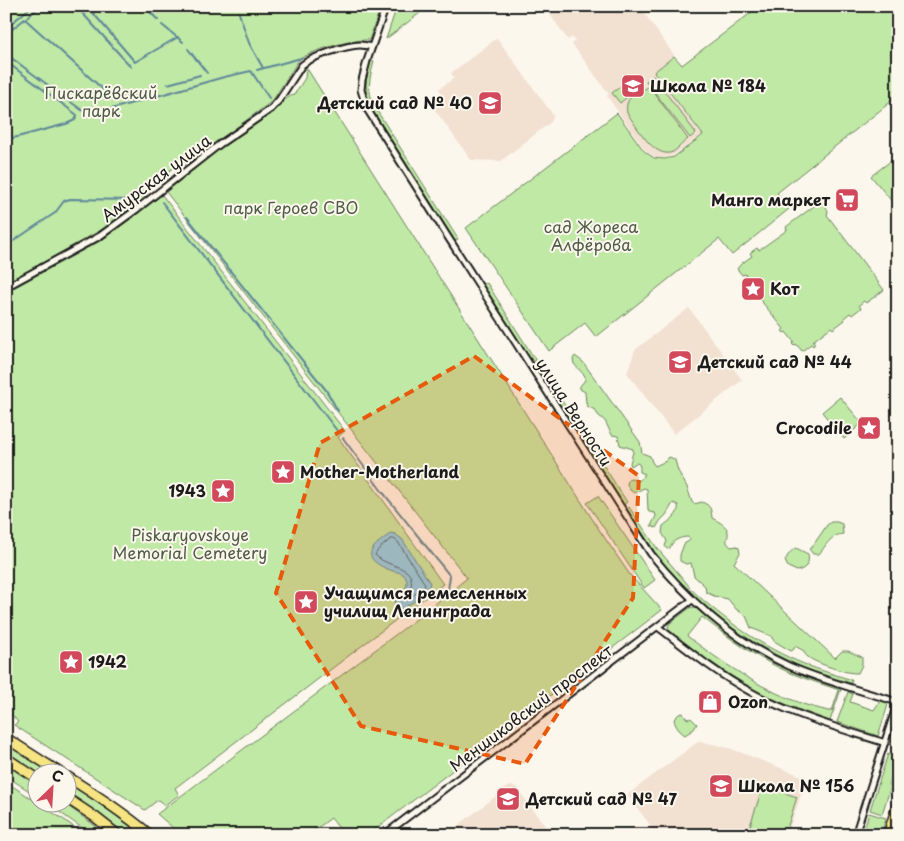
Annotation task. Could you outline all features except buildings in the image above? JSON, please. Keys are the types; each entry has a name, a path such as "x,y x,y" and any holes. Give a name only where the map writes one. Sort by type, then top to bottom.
{"main road":[{"path":"6,738 46,764"},
{"path":"6,758 28,772"},
{"path":"78,783 138,824 150,835"},
{"path":"888,835 898,803"},
{"path":"78,806 118,835"}],"street":[{"name":"улица Верности","path":"386,6 364,70 361,90 363,100 372,118 641,539 662,568 692,600 730,631 774,659 829,681 898,701"},
{"name":"Амурская улица","path":"6,287 100,236 220,144 271,109 307,61 317,56 354,45 361,44 372,47"},
{"name":"Меншиковский проспект","path":"384,835 692,600"},
{"path":"658,627 714,671 750,692 783,708 884,742"},
{"path":"855,835 898,701"}],"highlighted area":[{"path":"474,356 639,476 633,598 525,764 361,726 276,593 320,443"}],"shaded area":[{"name":"Школа № 184","path":"544,6 639,6 674,55 654,72 702,135 674,155 663,158 655,157 645,150 607,96 609,94 572,44 575,41 572,37 568,40"},
{"name":"Детский сад № 40","path":"497,38 553,115 552,121 501,161 471,160 433,107 437,98 442,94 439,89 454,78 451,73"},
{"name":"Детский сад № 44","path":"689,308 742,380 674,434 627,373 635,350"},
{"name":"Школа № 156","path":"699,741 729,748 807,778 787,835 658,835 627,795"},
{"name":"Детский сад № 47","path":"509,786 516,787 552,835 446,835"}],"green space":[{"name":"Пискарёвский парк","path":"6,6 381,6 369,40 353,41 332,46 312,53 298,61 273,100 191,161 178,164 150,186 145,199 101,230 6,283"},
{"path":"397,6 429,6 386,39"},
{"name":"сад Жореса Алфёрова","path":"760,6 898,6 898,96 777,193 789,209 732,255 719,239 596,337 585,323 549,351 466,228 617,113 644,151 654,158 674,157 703,135 654,72 674,56 682,65"},
{"path":"371,61 374,62 370,89 374,106 458,239 455,241 371,108 366,84"},
{"name":"парк Героев СВО","path":"306,67 598,528 630,575 662,610 368,835 344,835 331,818 308,835 181,835 157,814 419,617 467,578 166,192 222,147 274,112 286,99 294,95 305,78"},
{"path":"653,76 696,133 690,138 646,81"},
{"path":"630,79 637,89 620,103 612,93"},
{"path":"649,86 688,139 673,152 659,151 652,146 640,133 627,113 630,98"},
{"path":"896,157 898,159 898,209 871,176"},
{"name":"Piskaryovskoye Memorial Cemetery","path":"162,195 345,431 338,437 443,584 175,788 179,795 165,805 158,800 145,810 78,767 78,764 74,764 14,725 18,722 6,708 6,292 102,240"},
{"path":"818,203 826,206 827,215 884,290 866,303 864,301 859,305 861,308 852,315 850,313 844,318 845,320 833,329 831,327 813,341 815,344 813,346 811,344 802,351 796,344 794,346 792,344 794,342 786,332 782,331 784,329 745,281 748,278 737,269 752,256 750,253 757,248 759,250 787,230 786,227"},
{"path":"487,283 536,361 532,362 483,284"},
{"path":"575,356 583,362 640,442 642,453 650,456 655,466 670,457 675,460 692,502 694,504 702,502 709,506 712,518 726,527 729,545 739,548 740,553 734,563 835,658 842,651 848,651 862,657 862,665 858,673 818,663 795,646 791,651 774,641 771,636 751,628 746,616 736,609 728,599 706,592 705,586 694,576 691,563 686,564 680,561 684,544 690,539 688,537 677,540 667,549 665,546 667,541 662,533 663,526 676,514 678,505 673,503 656,528 651,526 656,516 655,513 648,510 647,489 644,488 634,493 627,485 628,480 639,481 645,474 640,472 639,464 636,463 631,466 633,449 620,445 618,436 612,435 605,421 595,410 587,406 585,392 580,389 585,376 574,364 573,359"},
{"path":"539,365 627,502 624,505 535,366"},
{"path":"840,397 862,423 844,439 822,412"},
{"path":"598,496 655,580 644,588 587,503"},
{"path":"629,507 657,548 690,587 687,589 654,551 627,509"},
{"path":"831,522 842,524 843,534 835,536 819,554 813,554 809,549"},
{"path":"796,548 808,554 807,565 797,571 788,567 785,561 789,553"},
{"path":"691,589 730,622 758,641 804,664 852,680 851,683 804,668 762,647 711,612 689,591"},
{"path":"691,607 697,609 730,635 764,657 801,675 841,689 830,721 746,686 669,630 668,626","holes":["702,617 761,658 804,678 839,690 832,711 805,705 754,682 687,636"]},
{"path":"848,692 853,694 850,702 874,710 881,701 888,703 878,736 837,722"},
{"path":"683,713 686,718 691,718 697,724 694,729 685,735 675,724 674,719"},
{"path":"6,743 39,764 28,764 28,767 6,753"},
{"path":"888,754 898,757 898,764 893,777 891,777 889,785 891,786 882,814 870,810"},
{"path":"6,764 28,779 28,790 6,776"},
{"path":"6,782 28,796 28,814 55,814 84,835 6,835"},
{"path":"763,786 797,797 785,835 747,835"},
{"path":"78,790 142,835 126,835 78,800"},
{"path":"78,813 108,835 92,835 62,814"},
{"path":"869,813 886,818 881,835 862,835"}],"water":[{"path":"391,533 402,539 430,583 426,591 417,599 398,610 394,605 407,585 404,575 380,566 371,556 373,548"}],"waterway":[{"path":"6,28 32,6"},
{"path":"6,34 41,6"},
{"path":"76,6 131,67"},
{"path":"87,6 135,62 178,37"},
{"path":"144,6 158,20"},
{"path":"195,6 199,10"},
{"path":"239,13 249,43 263,68"},
{"path":"25,19 107,93"},
{"path":"162,25 183,42"},
{"path":"188,49 207,73"},
{"path":"6,54 83,111"},
{"path":"257,70 301,58"},
{"path":"6,140 66,124 75,120 77,115 12,66"},
{"path":"101,112 251,71 269,98"},
{"path":"168,84 200,75"},
{"path":"123,98 147,91"},
{"path":"6,129 13,138"},
{"path":"6,246 55,213 64,201 70,199 135,200"},
{"path":"162,202 338,432"},
{"path":"187,217 326,390 338,411"},
{"path":"343,438 381,490 450,576 448,590"}],"place":[{"name":"Школа № 184","path":"633,86"},
{"name":"Детский сад № 40","path":"490,103"},
{"name":"Манго маркет","path":"847,200"},
{"name":"Кот","path":"753,289"},
{"name":"Детский сад № 44","path":"680,362"},
{"name":"Crocodile","path":"869,428"},
{"name":"Mother-Motherland","path":"283,472"},
{"name":"1943","path":"223,491"},
{"name":"Учащимся ремесленных училищ Ленинграда","path":"306,602"},
{"name":"1942","path":"71,662"},
{"name":"Ozon","path":"710,702"},
{"name":"Школа № 156","path":"721,786"},
{"name":"Детский сад № 47","path":"508,799"}]}
